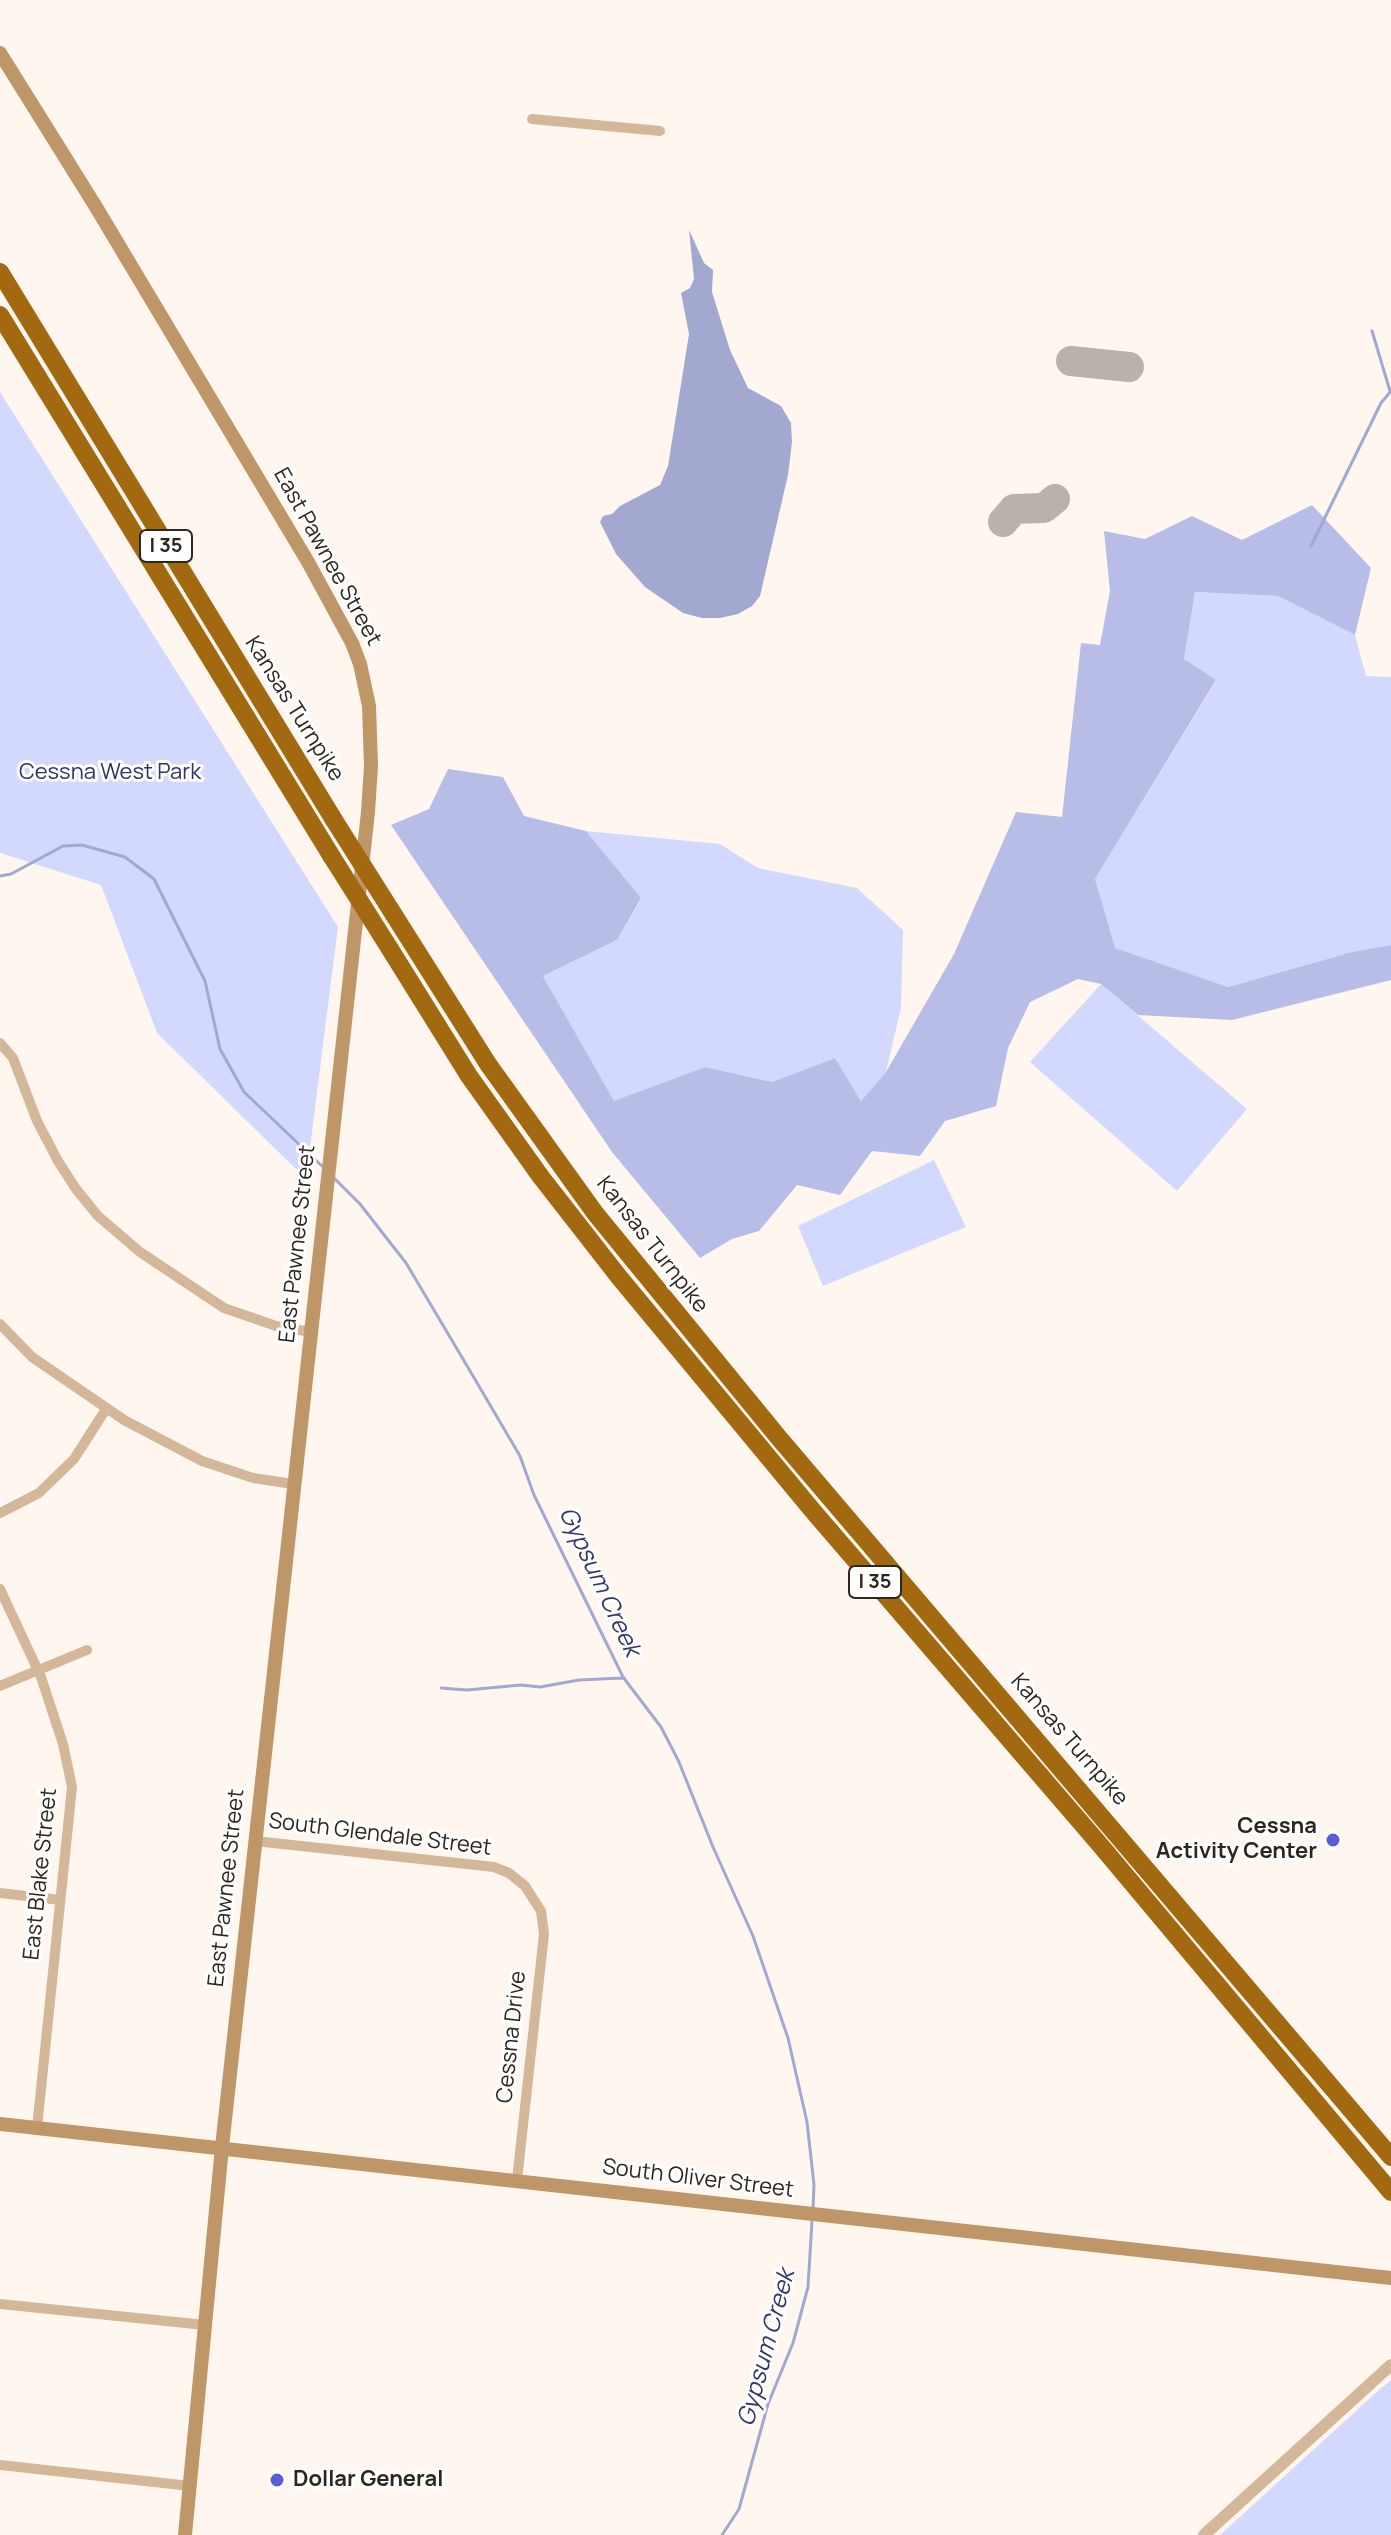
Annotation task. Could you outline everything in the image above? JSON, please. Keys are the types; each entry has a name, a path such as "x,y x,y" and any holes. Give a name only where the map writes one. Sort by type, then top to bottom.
{"highway":[{"name":"Kansas Turnpike","path":"0,272 334,820 488,1064 595,1213 779,1438 1391,2157"},
{"name":"Kansas Turnpike","path":"0,315 469,1076 541,1177 619,1277 813,1511 1101,1846 1391,2192"}],"main road":[{"name":"East Pawnee Street","path":"0,53 308,562 352,643 369,706 371,766 222,2147 185,2535"},
{"name":"South Oliver Street","path":"0,2124 1388,2280"}],"street":[{"path":"532,119 660,131"},
{"path":"0,1043 13,1058 37,1121 58,1161 98,1216 140,1252 224,1308 276,1326 311,1332"},
{"path":"0,1324 32,1357 106,1409 202,1461 253,1478 293,1484"},
{"path":"0,1513 39,1493 65,1468 106,1409"},
{"name":"East Blake Street","path":"0,1589 38,1670 63,1744 72,1787 37,2128"},
{"path":"0,1686 87,1650"},
{"name":"South Glendale Street","path":"255,1841 494,1867 509,1873 525,1886 534,1901"},
{"path":"0,1893 60,1900"},
{"name":"Cessna Drive","path":"517,2180 544,1934 541,1911 534,1901"},
{"path":"0,2304 205,2325"},
{"path":"1204,2535 1391,2365"},
{"path":"0,2465 190,2486"}],"green space":[{"name":"Cessna West Park","path":"0,392 338,927 306,1179 157,1033 101,885 0,853"},
{"path":"1195,592 1278,596 1355,635 1366,676 1391,677 1391,945 1352,952 1228,987 1114,948 1095,879 1216,681 1184,659"},
{"path":"586,831 720,844 758,868 857,888 903,930 901,1008 886,1072 861,1101 835,1058 772,1082 705,1067 614,1102 543,976 617,940 641,899"},
{"path":"1101,984 1247,1109 1177,1191 1030,1062"},
{"path":"934,1160 966,1227 823,1286 798,1226"},
{"path":"1391,2380 1391,2535 1220,2535 1381,2388"}],"shaded area":[{"path":"689,230 704,263 713,270 712,292 730,350 748,388 781,406 791,423 788,475 760,596 752,606 738,614 720,618 702,618 683,613 645,587 616,554 600,522 603,516 612,514 620,506 660,485 668,466 689,334 681,293 690,288 694,279"},
{"path":"1312,505 1371,568 1355,635 1278,596 1195,592 1184,659 1216,680 1095,879 1115,948 1228,987 1352,952 1391,945 1391,980 1232,1020 1138,1015 1101,984 1078,979 1030,1002 1008,1048 996,1106 945,1121 920,1156 872,1151 840,1195 797,1185 759,1231 732,1239 700,1258 612,1152 391,825 429,809 448,769 503,777 524,816 586,831 641,898 617,940 543,976 614,1101 705,1067 772,1082 835,1058 861,1101 886,1072 954,954 1016,812 1062,817 1081,643 1100,645 1110,591 1104,531 1145,539 1192,516 1242,540"}],"waterway":[{"path":"1372,331 1390,391"},
{"path":"1311,546 1381,403 1391,391"},
{"name":"Gypsum Creek","path":"0,876 11,874 63,846 82,845 125,857 154,879 205,981 220,1049 244,1092 323,1167"},
{"name":"Gypsum Creek","path":"334,1178 360,1204 406,1263 463,1359 520,1456 534,1495 623,1677 661,1727 679,1762 753,1936 788,2038 807,2122 814,2185 813,2209"},
{"path":"441,1688 540,1687 579,1680 623,1678"},
{"name":"Gypsum Creek","path":"722,2535 739,2509 768,2404 793,2343 808,2287 812,2221"}],"taxiway":[{"path":"1071,361 1129,367"},
{"path":"1003,522 1014,509 1044,508 1055,499"}],"place":[{"name":"Cessna Activity Center","path":"1333,1840"},
{"name":"Dollar General","path":"277,2480"}]}
